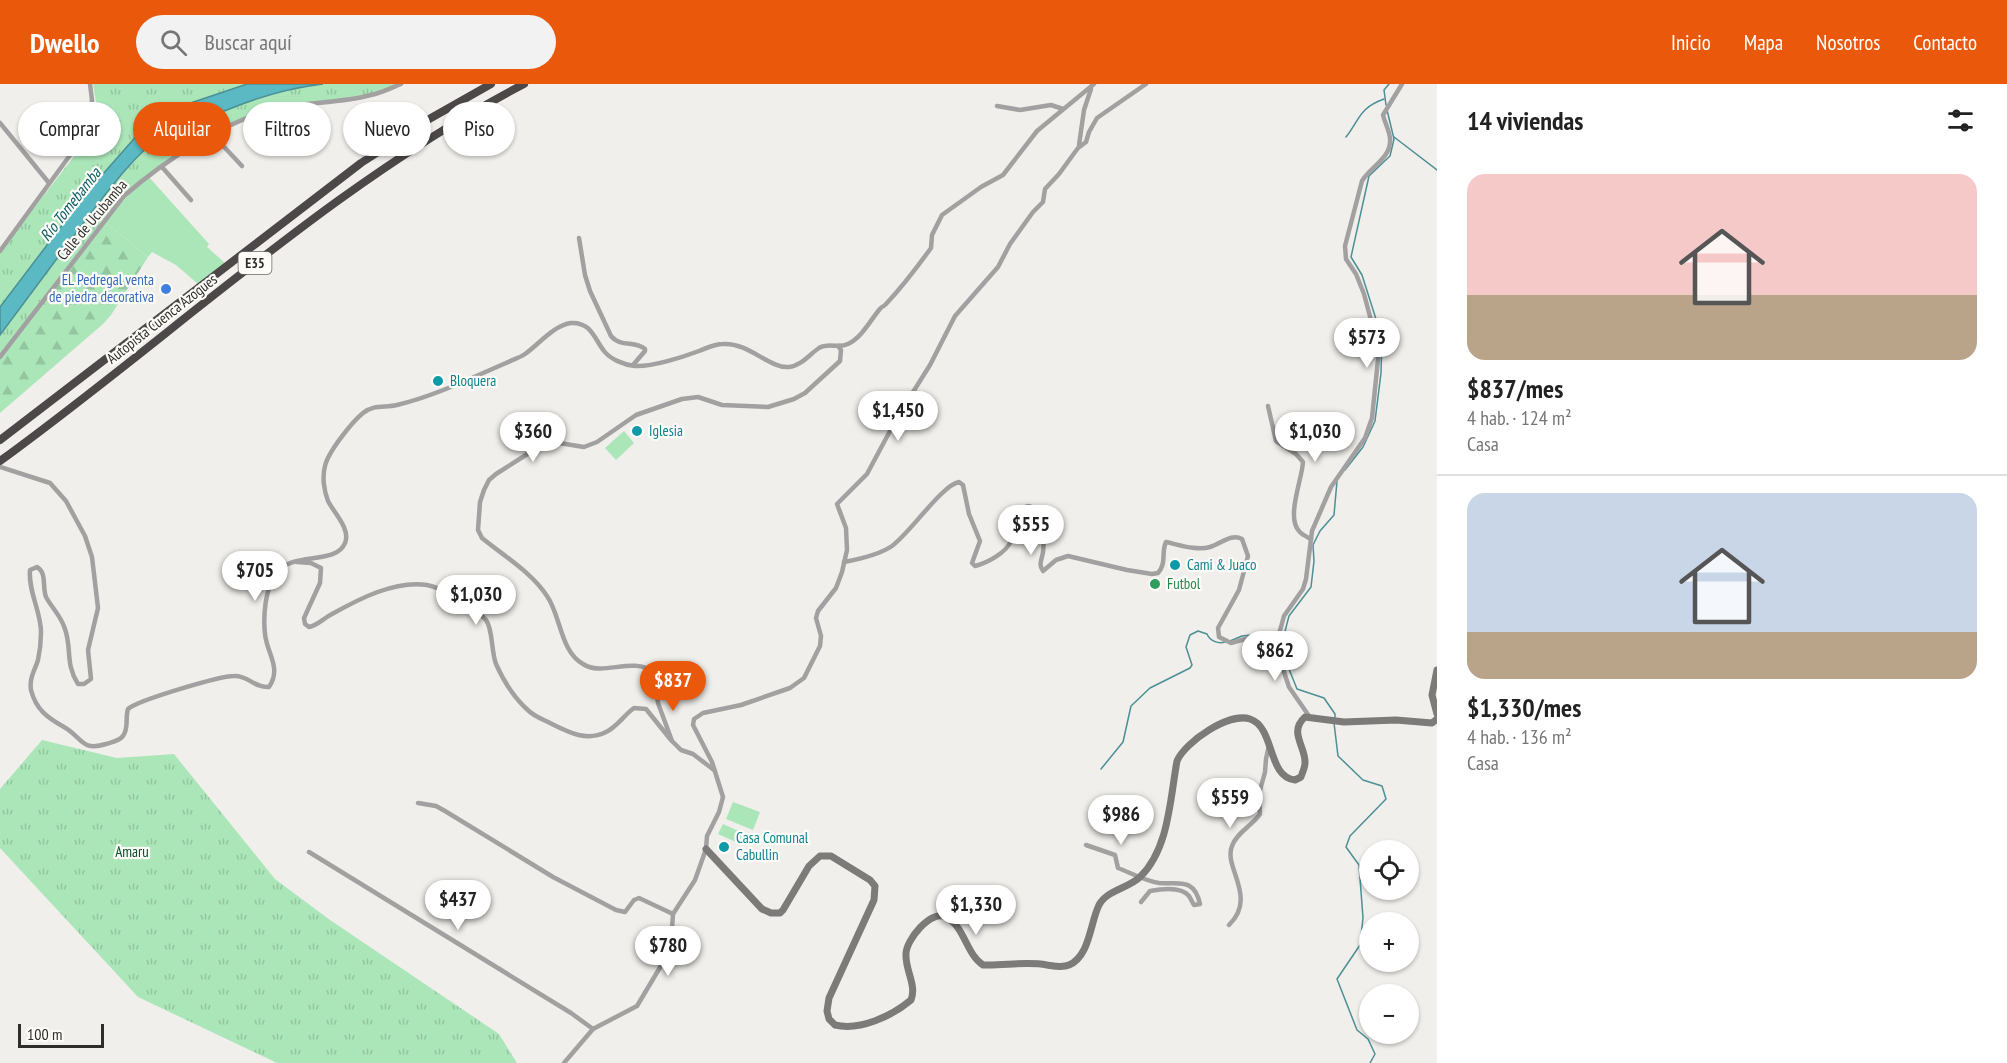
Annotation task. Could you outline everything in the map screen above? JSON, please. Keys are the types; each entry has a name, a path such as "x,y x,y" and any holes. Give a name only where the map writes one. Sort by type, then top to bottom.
{"highway":[{"name":"Autopista Cuenca Azogues","path":"0,440 345,174 411,130 490,84"},
{"name":"Autopista Cuenca Azogues","path":"0,460 116,373 323,210 433,135 524,84"}],"street":[{"path":"0,251 89,127 92,100 90,84"},
{"name":"Calle de Ucubamba","path":"231,126 278,108 370,96 401,84"},
{"path":"1078,148 1086,142 1097,118 1146,84"},
{"path":"1309,716 1289,687 1281,663 1279,635 1284,616 1303,589 1312,531 1333,481 1360,445 1372,418 1379,350 1364,294 1356,274 1346,259 1345,246 1362,181 1366,173 1389,151 1390,140 1383,115 1402,84"},
{"path":"564,1063 593,1029 637,1006 668,954 673,914 695,880 706,849 707,836 719,812 723,797 707,750 693,725 694,719 703,713 741,705 790,688 804,678 820,646 821,636 816,618 818,610 836,588 844,562 848,540 837,504 838,500 853,489 867,474 898,416 930,365 955,316 998,267 1010,244 1043,202 1045,189 1078,148 1081,142 1084,110 1093,85"},
{"path":"0,467 46,481 58,490 85,536 90,549 98,608 88,655 92,677 88,683 78,684 70,670 66,631 62,619 46,597 40,568 34,567 29,572 41,632 39,657 30,680 36,701 50,720 64,727 87,746 95,747 118,740 123,735 127,724 128,710 143,701 218,678 233,676 251,681 257,686 269,687 274,677 275,662 265,636 265,623 267,598 273,580 282,566 292,561 337,553 345,545 347,538 344,528 324,486 325,466 328,458 352,424 368,410 375,407 404,404 523,356 558,328 568,323 587,327 592,331 604,352 615,360 633,365 684,356 715,344 726,343 735,344 781,367 790,367 800,363 822,346 848,344 860,334 931,248 932,235 942,215 981,187 1003,175 1037,131 1093,85"},
{"path":"997,106 1020,110 1051,105 1063,110"},
{"path":"0,123 49,183"},
{"path":"231,154 242,166"},
{"name":"Calle de Ucubamba","path":"0,357 124,196 142,180 177,156"},
{"path":"162,167 191,201"},
{"path":"579,238 590,291 611,336 622,344 638,344 645,349 633,365"},
{"path":"672,741 658,703 654,672 648,667 636,665 596,668 583,664 564,641 558,616 548,597 536,582 482,538 478,530 480,502 484,490 489,480 503,469 544,445 564,442 584,447 597,442 636,416 682,399 698,397 722,405 768,407 794,399 816,384 840,361 841,350 838,346"},
{"path":"1268,406 1276,441 1296,454 1303,462 1294,507 1299,532 1311,539"},
{"path":"844,562 877,553 892,546 909,531 949,486 959,482 963,485 969,514 980,541 972,563 975,566 1007,548 1015,515 1029,506 1036,509 1043,533 1040,565 1043,571 1059,558 1068,556 1128,570 1158,573 1164,565 1166,542 1203,549 1238,536 1242,539 1248,556 1239,590 1218,628 1219,636 1236,643 1249,638 1279,635"},
{"path":"255,557 260,570 273,580"},
{"path":"292,561 311,563 321,568 320,583 304,618 305,624 309,627 390,587 410,584 427,585 439,589 486,620 490,629 493,653 502,677 519,702 532,714 574,735 590,737 608,732 634,708 646,709 681,750 693,754 715,772"},
{"path":"1437,670 1432,695 1437,714"},
{"path":"706,849 762,909 771,913 780,913 809,866 820,856 831,856 870,880 875,886 874,900 833,987 827,1006 832,1023 849,1027 858,1026 904,1006 911,1000 913,989 907,967 906,950 918,931 931,918 944,916 952,922 972,955 982,965 1025,963 1066,967 1072,964 1082,953 1100,903 1109,895 1140,877 1150,866 1157,853 1164,833 1177,761 1181,752 1215,727 1236,719 1251,719 1259,726 1283,776 1295,780 1301,777 1305,760 1298,738 1298,726 1305,717 1335,721 1396,720 1432,723 1437,719"},
{"path":"1229,925 1238,915 1239,910 1239,887 1230,853 1232,845 1260,814 1259,794 1269,745"},
{"path":"418,803 436,806 553,877 616,910 625,912 634,900 639,898 673,914"},
{"path":"1086,845 1115,855 1118,868 1140,877 1160,883 1184,882 1194,890 1200,904 1194,904 1189,895 1183,891 1170,889 1150,891 1141,902"},
{"path":"309,852 571,1013 593,1029"}],"green space":[{"path":"93,84 247,84 194,102 133,102 133,140 121,154 121,102 96,102"},
{"path":"323,84 401,84 370,96 324,102 247,102 298,88"},
{"path":"243,104 243,120 231,126 231,108"},
{"path":"74,156 119,156 88,191 0,307 0,252"},
{"path":"138,156 177,156 138,184 84,246 0,357 0,335"},
{"path":"148,176 209,244 207,247 225,263 198,284 176,265 152,252 148,257 105,222 138,184"},
{"path":"105,222 148,257 103,324 0,413 0,358"},
{"path":"624,431 634,443 616,460 605,448"},
{"name":"Amaru","path":"42,740 117,758 174,754 275,879 330,920 499,1034 517,1063 277,1063 138,997 0,848 0,789"},
{"path":"733,802 760,812 753,830 726,819"},
{"path":"723,824 743,833 738,843 718,834"}],"water":[{"path":"247,84 323,84 243,102 243,104 231,109 231,102 194,102"},
{"path":"133,140 133,156 138,156 79,229 0,335 0,307 88,191"}],"waterway":[{"path":"1386,105 1384,90 1389,84"},
{"path":"1346,137 1365,110 1384,99"},
{"path":"1345,470 1363,447 1375,421 1381,373 1382,338 1362,275 1351,257 1369,176 1390,156 1394,139 1387,110"},
{"path":"1394,137 1437,170"},
{"path":"1335,718 1335,714 1324,698 1297,689 1287,664 1284,635 1289,616 1311,587 1313,545 1320,531 1334,515 1337,481"},
{"path":"1101,769 1123,742 1131,706 1150,688 1192,665 1186,647 1190,635 1198,631 1207,634 1214,641 1225,642"},
{"path":"1230,641 1242,636 1278,632"},
{"path":"1334,723 1338,756 1363,780 1382,786 1386,799 1350,836 1346,847 1359,865 1363,918 1360,945 1337,979 1357,1030 1368,1039 1375,1054 1370,1063"}],"place":[{"name":"EL Pedregal venta de piedra decorativa","path":"166,289"},
{"name":"Bloquera","path":"438,381"},
{"name":"Iglesia","path":"637,431"},
{"name":"Cami & Juaco","path":"1175,565"},
{"name":"Futbol","path":"1155,584"},
{"name":"Casa Comunal Cabullin","path":"724,847"}],"water label":[{"name":"Río Tomebamba","path":"70,204"}]}
